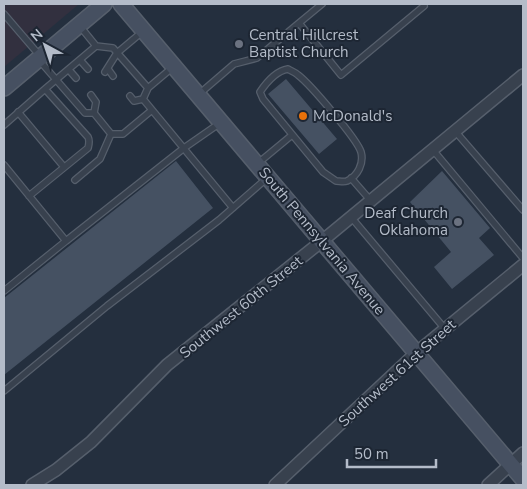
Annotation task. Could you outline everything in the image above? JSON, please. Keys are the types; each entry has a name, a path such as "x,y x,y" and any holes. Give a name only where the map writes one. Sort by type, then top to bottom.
{"main road":[{"path":"4,88 104,4"},
{"name":"South Pennsylvania Avenue","path":"121,4 523,479"}],"street":[{"name":"Southwest 60th Street","path":"32,485 56,470 91,442 167,365 322,242 523,75"},
{"name":"Southwest 61st Street","path":"275,485 416,353 523,265"},
{"path":"488,485 523,453"}],"lane":[{"path":"198,95 234,64 257,58 322,4"},
{"path":"299,23 341,75 424,5"},
{"path":"4,14 56,80 85,113 94,113"},
{"path":"79,25 96,46 113,48 148,88"},
{"path":"113,76 106,71 117,52 144,30"},
{"path":"4,125 96,46"},
{"path":"80,60 88,69"},
{"path":"143,99 148,88 174,66"},
{"path":"288,69 298,74 309,85 349,132 361,151 363,162 357,172 347,181 336,181 324,172 292,135 263,99 260,92 265,84 282,70 288,69"},
{"path":"68,70 76,78"},
{"path":"29,196 88,148 88,137 45,89"},
{"path":"91,95 96,102 94,113 111,134"},
{"path":"130,96 134,101 143,99"},
{"path":"143,99 233,208"},
{"path":"111,134 123,134 152,110"},
{"path":"18,112 64,167"},
{"path":"4,291 184,148 221,122"},
{"path":"455,131 523,210"},
{"path":"75,180 100,159 111,134"},
{"path":"257,164 292,135"},
{"path":"433,150 523,258"},
{"path":"4,165 66,241"},
{"path":"4,391 107,306 219,220 268,178"},
{"path":"351,178 371,201"},
{"path":"351,217 445,329"}],"shaded area":[{"path":"4,4 79,4 4,67"}],"building":[{"name":"McDonald's","path":"286,79 337,139 319,154 268,94"},
{"path":"176,161 213,208 4,375 4,298"},
{"path":"442,171 490,228 479,238 494,255 452,289 434,267 451,252 410,202"}],"place":[{"name":"Central Hillcrest Baptist Church","path":"239,44"},
{"name":"McDonald's","path":"303,116"},
{"name":"Deaf Church Oklahoma","path":"458,222"}]}
